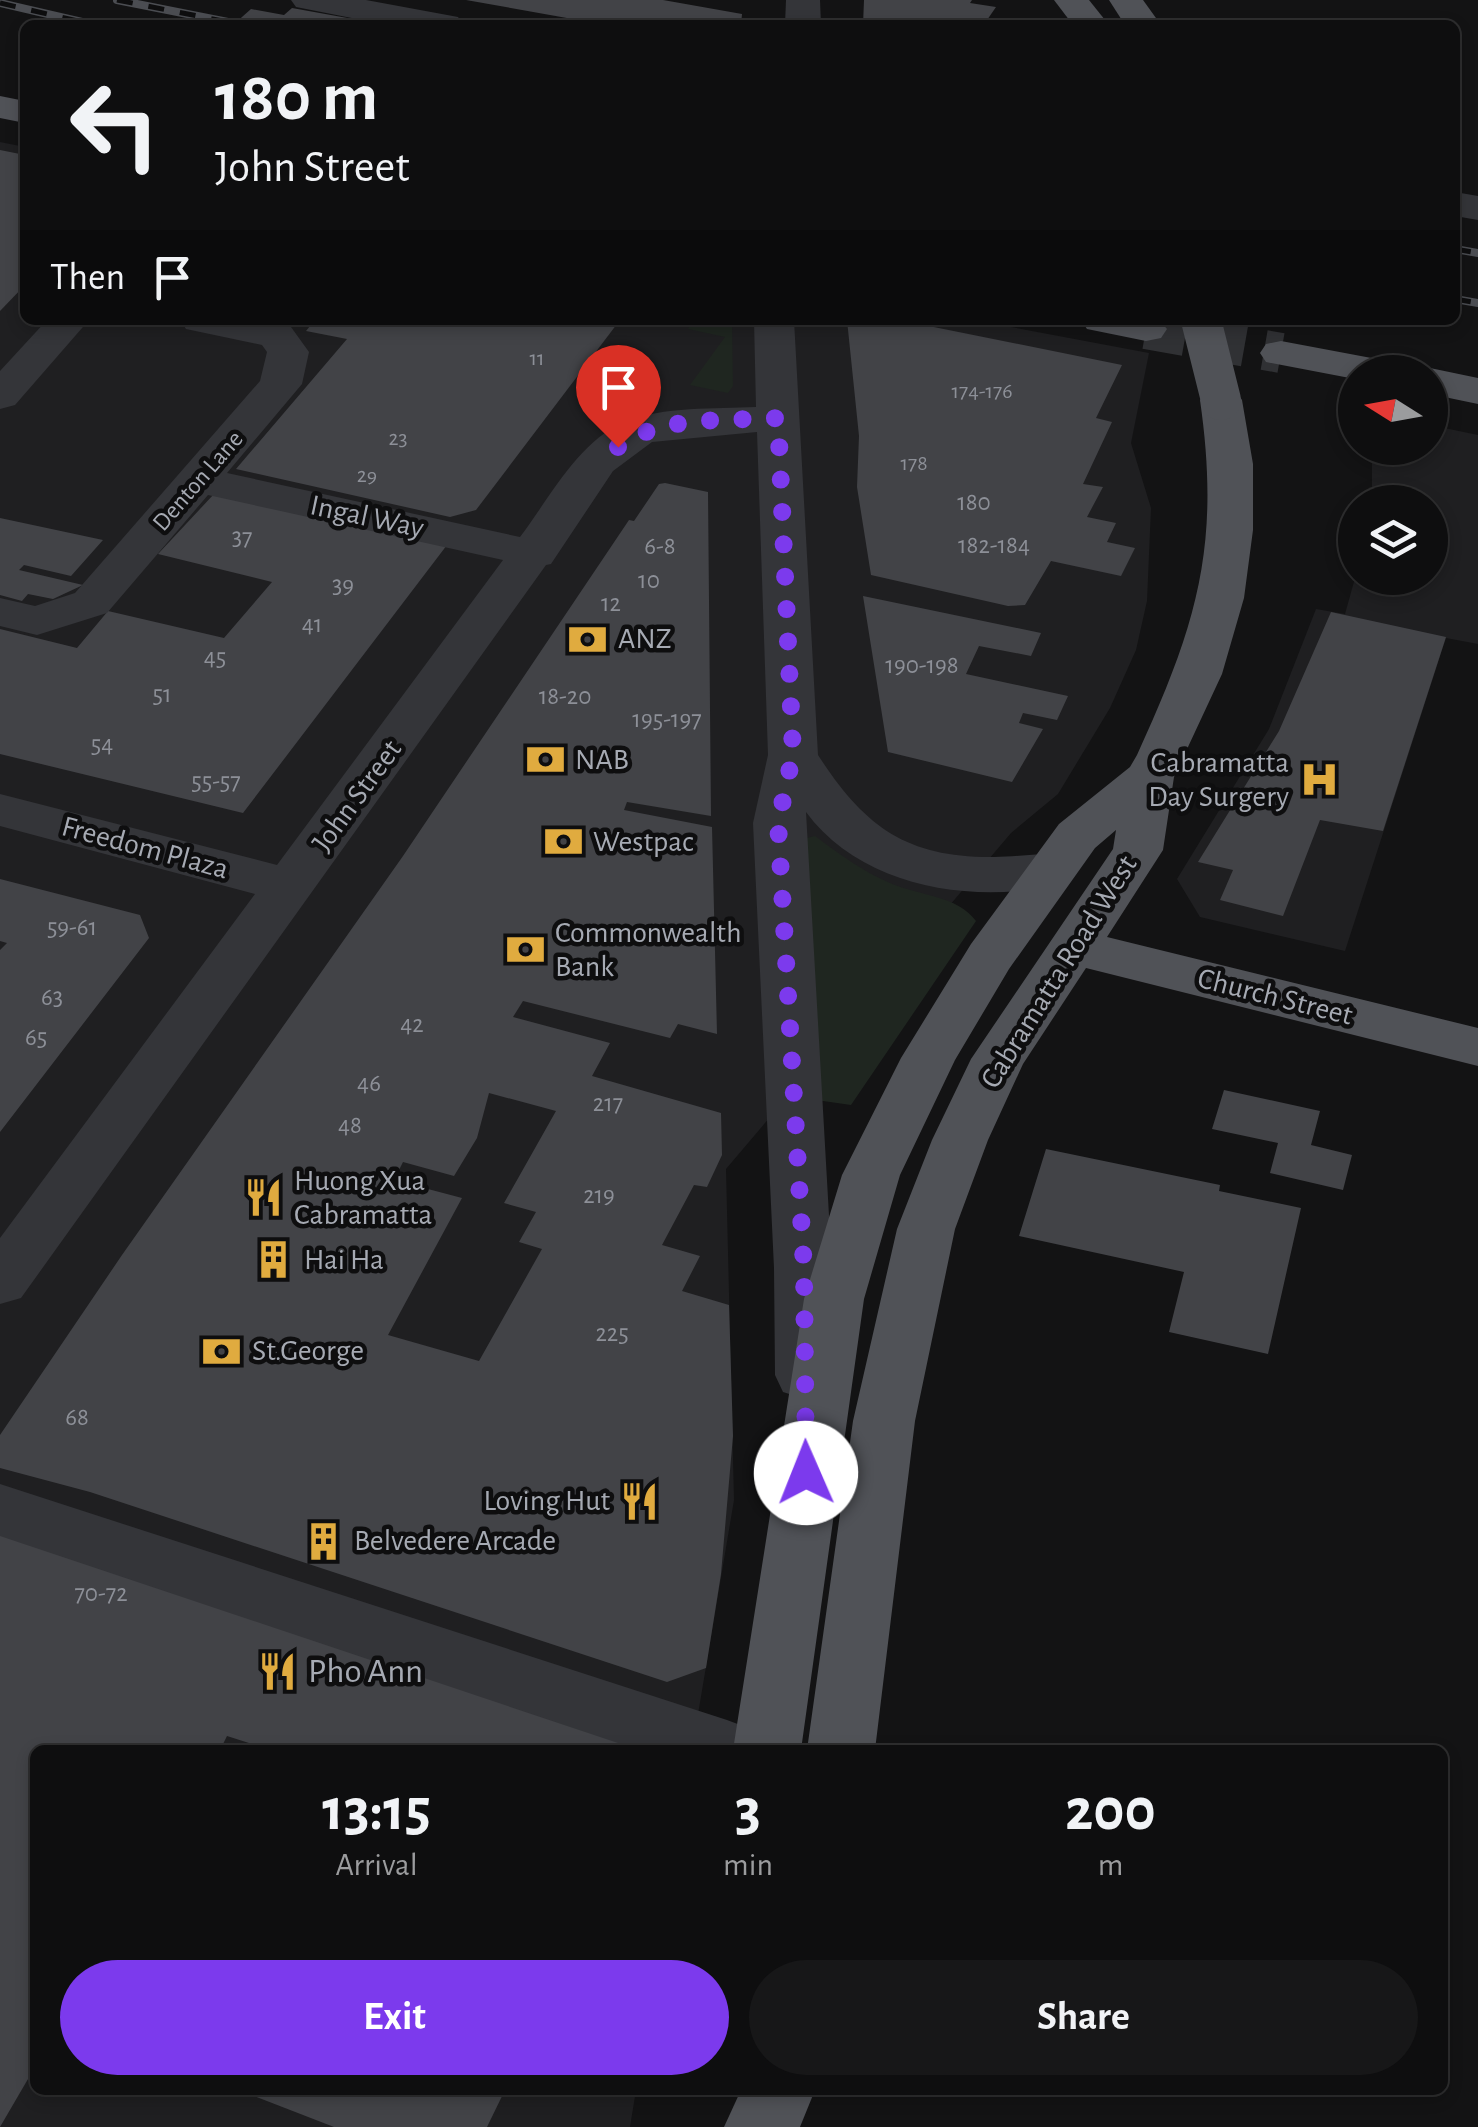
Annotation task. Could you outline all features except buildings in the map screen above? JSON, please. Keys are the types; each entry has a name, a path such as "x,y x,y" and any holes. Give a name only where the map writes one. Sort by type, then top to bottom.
{"main road":[{"path":"1071,0 1087,20"},
{"path":"1126,325 1146,329"},
{"name":"Cabramatta Road West","path":"842,1745 884,1422 926,1228 960,1140 998,1060 1138,850 1149,777 1198,674 1221,598 1231,514 1230,464 1202,325"},
{"path":"1281,353 1338,364"},
{"path":"1448,385 1478,391"},
{"name":"Cabramatta Road West","path":"767,1745 834,1299 871,1175 928,1058 990,956 1077,836 1149,777"},
{"name":"Church Street","path":"1071,946 1478,1047"},
{"path":"738,2095 742,2127"},
{"path":"762,2127 776,2095"}],"street":[{"path":"308,0 386,6 429,20"},
{"path":"0,396 64,325"},
{"name":"Denton Lane","path":"0,612 38,621 91,604 281,384 288,352 276,336 224,325"},
{"name":"Cabramatta Road West","path":"774,325 793,754 778,823 804,1268 806,1473"},
{"name":"John Street","path":"0,1282 535,554 598,462 638,432 674,425 778,418"},
{"name":"Ingal Way","path":"199,480 535,554"},
{"name":"Cabramatta Road West","path":"793,754 834,816 884,854 966,876 1052,870"},
{"name":"Freedom Plaza","path":"0,810 291,886"},
{"path":"0,1510 712,1745"}],"shaded area":[{"path":"0,142 20,146 20,325 1001,325 1149,353 1131,443 1151,508 1147,601 1136,650 1110,708 1058,794 1011,833 726,1169 734,1500 693,1745 30,1745 30,2095 635,2095 630,2127 0,2127"},
{"path":"691,325 732,325 733,386 728,393 690,385 725,337 688,329"},
{"name":"Cabramatta Day Surgery","path":"1448,429 1478,435 1478,644 1446,638 1345,951 1200,917 1177,879 1269,729 1316,609 1345,614 1350,595 1448,595 1448,485 1372,485 1372,465 1448,465"},
{"path":"815,836 870,873 948,901 976,921 851,1105 809,1099 793,841"}],"tunnel":[{"path":"1146,329 1281,353"}],"railway":[{"path":"117,0 218,20"},
{"path":"0,3 73,20"},
{"path":"1460,250 1478,253"},
{"path":"1460,300 1478,303"}],"place":[{"name":"ANZ","path":"588,639"},
{"name":"NAB","path":"545,760"},
{"name":"Cabramatta Day Surgery","path":"1319,780"},
{"name":"Westpac","path":"563,842"},
{"name":"Commonwealth Bank","path":"525,950"},
{"name":"Huong Xua Cabramatta","path":"264,1198"},
{"name":"Hai Ha","path":"274,1260"},
{"name":"St.George","path":"222,1351"},
{"name":"Loving Hut","path":"640,1501"},
{"name":"Belvedere Arcade","path":"324,1541"},
{"name":"Pho Ann","path":"278,1671"}],"route":[{"path":"618,447 638,432 674,425 778,418 793,754 778,823 804,1268 806,1473"}]}
